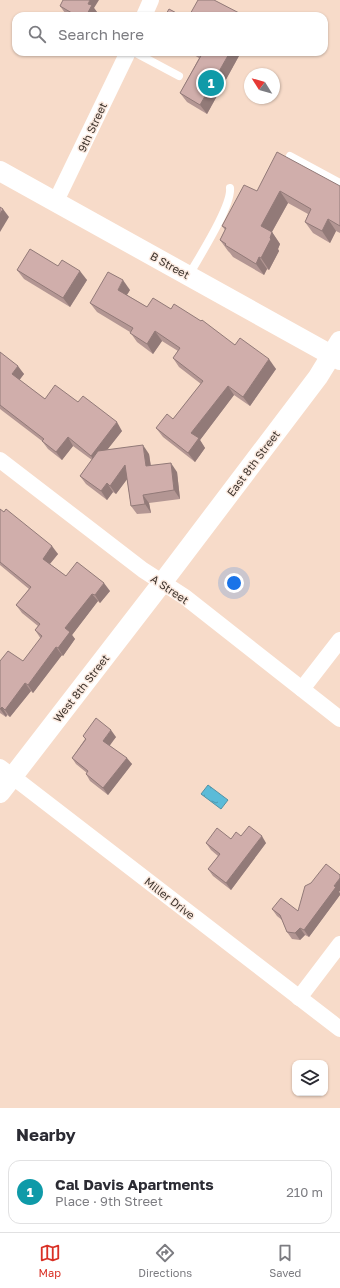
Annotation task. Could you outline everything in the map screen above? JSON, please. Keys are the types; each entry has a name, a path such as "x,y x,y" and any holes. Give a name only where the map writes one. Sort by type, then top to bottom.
{"street":[{"path":"146,12 151,0"},
{"name":"9th Street","path":"56,201 126,56"},
{"name":"B Street","path":"0,171 189,275 337,352"},
{"name":"East 8th Street","path":"162,583 337,352"},
{"name":"A Street","path":"0,460 136,565 185,597 340,718"},
{"name":"West 8th Street","path":"0,793 6,772 162,583"},
{"path":"302,689 340,640"},
{"name":"Miller Drive","path":"6,772 340,1029"},
{"path":"299,998 340,944"}],"lane":[{"path":"142,56 179,76"},
{"path":"290,156 340,183"},
{"path":"189,275 225,210 231,194 230,188"}],"water":[{"path":"208,785 228,800 221,809 201,794"}],"building":[{"path":"63,0 90,0 88,4 92,5 88,12 70,12 60,6"},
{"path":"198,0 214,0 237,12 191,12"},
{"path":"169,9 175,12 167,12"},
{"path":"201,56 228,56 200,105 180,93"},
{"path":"277,152 340,186 340,226 328,219 322,231 305,222 311,209 280,191 261,226 272,232 271,239 261,258 259,257 256,264 225,245 226,244 220,240 226,228 222,226 244,185 257,191"},
{"path":"0,207 3,209 0,214"},
{"path":"30,249 58,266 62,260 80,271 63,298 17,270"},
{"path":"108,272 123,280 118,290 147,307 153,298 171,309 174,304 201,321 202,320 235,345 240,338 269,359 243,397 228,386 191,433 199,438 188,453 156,428 167,414 173,419 203,381 173,358 180,348 155,331 147,344 130,333 133,328 90,303"},
{"path":"0,352 18,366 12,374 45,399 55,385 78,402 83,396 117,422 91,456 68,437 56,452 42,441 44,439 0,405"},
{"path":"143,445 146,466 171,463 174,490 143,495 145,504 131,506 125,465 110,486 107,483 101,491 80,476 98,451"},
{"path":"0,509 4,512 6,509 52,546 43,559 66,576 77,562 104,583 95,595 92,594 65,628 70,632 58,648 56,647 28,685 25,683 5,710 2,707 0,709 0,661 8,651 23,661 42,636 35,630 40,624 16,605 31,587 0,562"},
{"path":"96,718 111,730 103,741 127,758 103,788 86,774 88,771 72,758 86,739 83,736"},
{"path":"249,826 262,836 226,883 208,869 220,854 206,843 217,828 231,839 236,832 241,836"},
{"path":"326,864 340,875 340,878 334,886 336,887 304,930 300,928 295,933 287,932 280,915 272,909 281,898 298,911 305,886 311,883"}],"place":[{"name":"Cal Davis Apartments","path":"211,83"}]}
